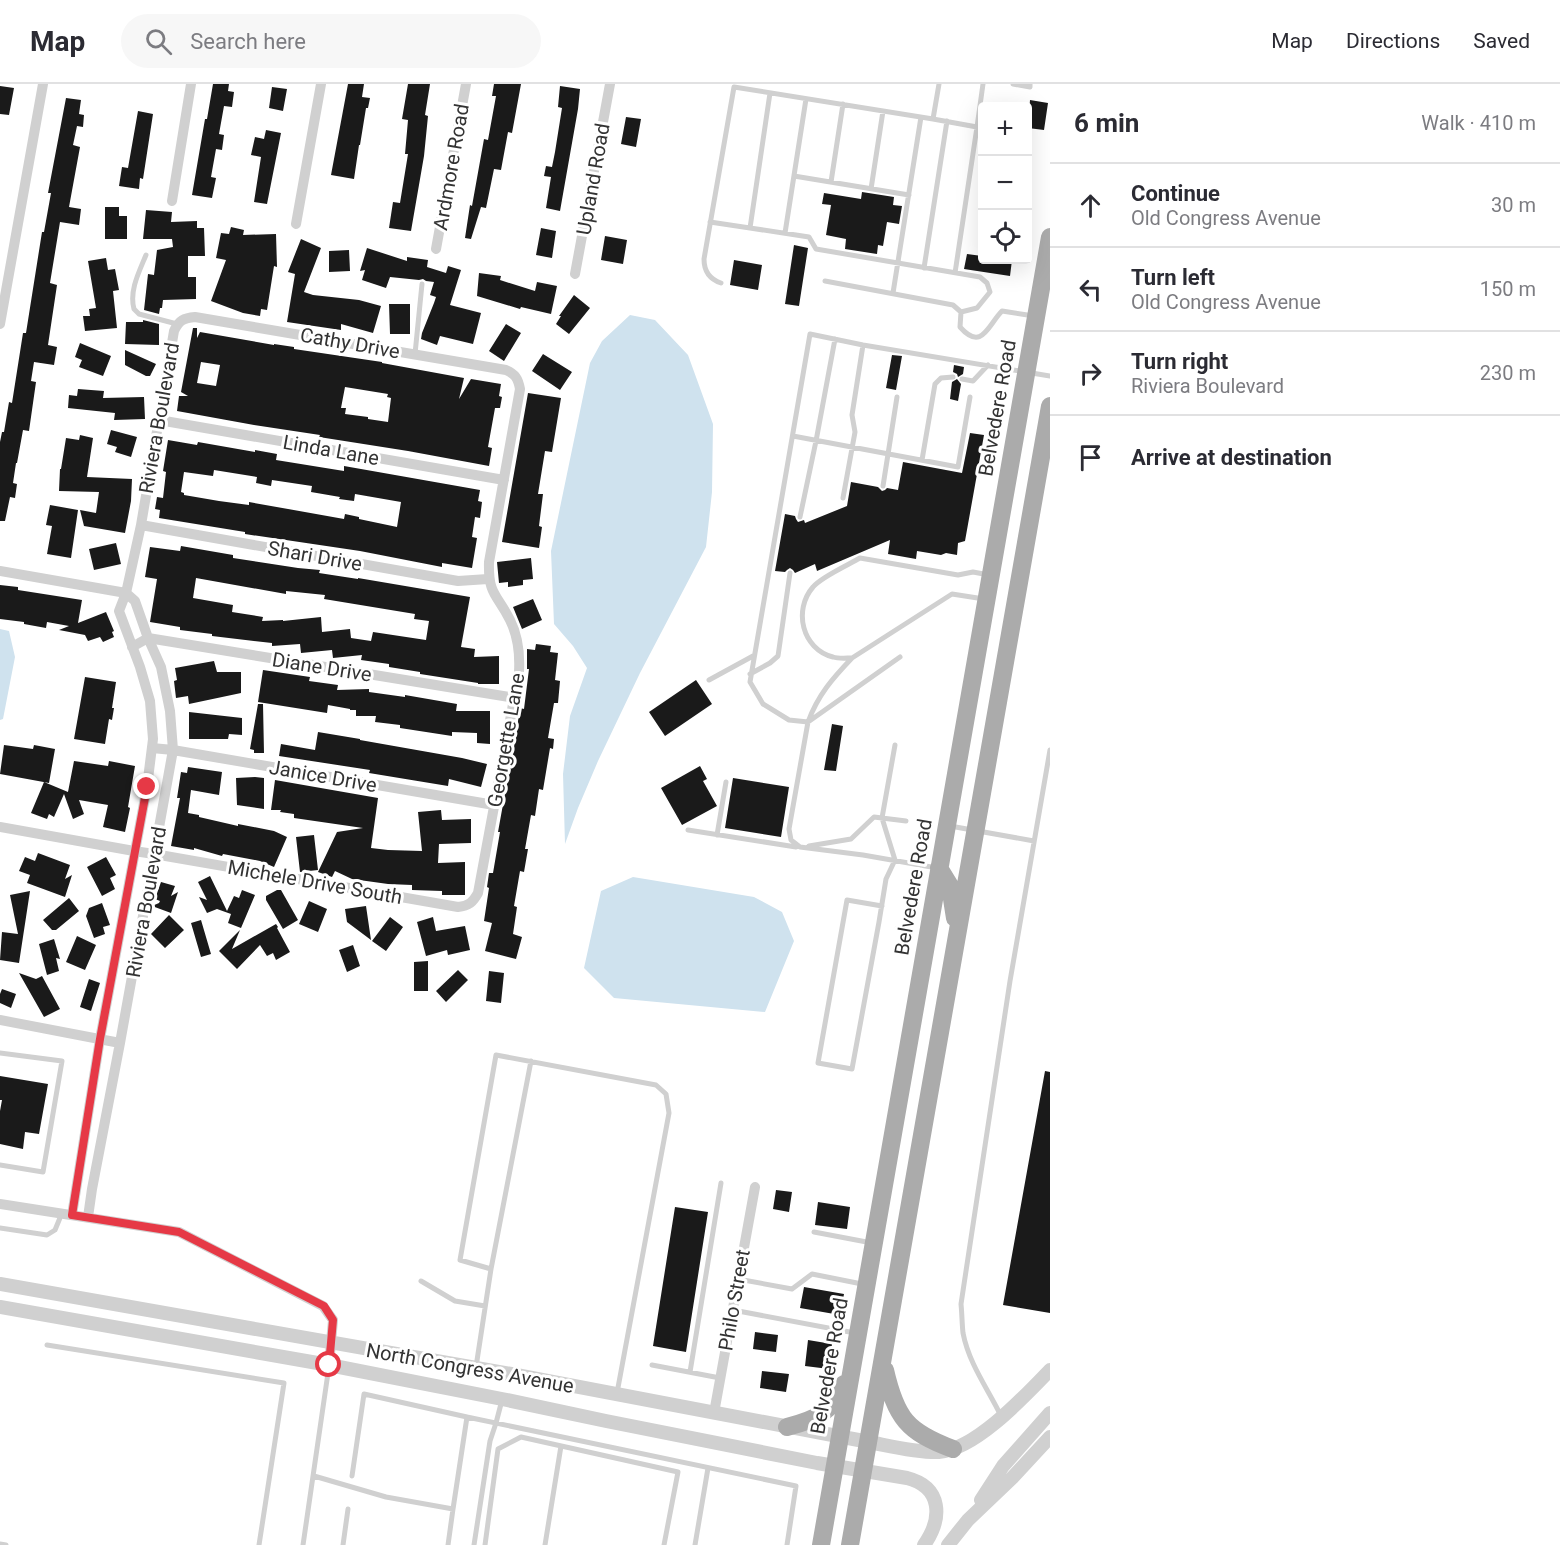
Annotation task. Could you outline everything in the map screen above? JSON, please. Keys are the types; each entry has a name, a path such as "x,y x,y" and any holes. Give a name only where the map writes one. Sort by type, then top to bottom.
{"main road":[{"name":"Belvedere Road","path":"821,1545 1050,237"},
{"path":"850,1545 1050,406"},
{"path":"939,868 950,886 957,938"},
{"path":"883,1361 892,1395 899,1412 908,1424 927,1438 953,1449"},
{"path":"787,1427 812,1419 831,1407 853,1363"}],"street":[{"path":"0,324 43,84"},
{"path":"172,201 191,84"},
{"path":"296,224 321,84"},
{"name":"Ardmore Road","path":"436,249 466,84"},
{"name":"Upland Road","path":"575,274 610,84"},
{"name":"Cathy Drive","path":"181,321 195,317 514,373"},
{"name":"Riviera Boulevard","path":"67,1214 147,787 152,748 150,701 119,611 126,593 141,525 174,330 181,321"},
{"name":"Georgette Lane","path":"474,901 478,893 520,661 517,640 510,620 494,595 489,579 489,562 519,389 519,380 514,373"},
{"name":"Linda Lane","path":"159,420 504,480"},
{"name":"Shari Drive","path":"141,525 458,581 489,579"},
{"path":"0,572 126,593"},
{"name":"Riviera Boulevard","path":"88,1217 173,750 170,711 161,667 135,601 126,593"},
{"path":"132,647 148,638"},
{"name":"Diane Drive","path":"148,638 514,698"},
{"name":"Janice Drive","path":"152,748 494,805"},
{"name":"Michele Drive South","path":"0,827 458,907 467,906 474,901"},
{"path":"0,1020 120,1043"},
{"name":"Philo Street","path":"714,1413 755,1187"},
{"path":"0,1204 179,1232 324,1306 333,1320 329,1365"},
{"name":"North Congress Avenue","path":"0,1284 475,1368 840,1437 928,1452 953,1449"},
{"name":"North Congress Avenue","path":"0,1307 329,1365 617,1424 907,1478 921,1483 936,1501 934,1526 924,1545"},
{"path":"953,1449 968,1442 1001,1416 1050,1370"},
{"path":"948,1545 968,1520 1003,1466 1050,1413"},
{"path":"968,1520 1050,1437"}],"lane":[{"path":"750,228 773,93 777,84"},
{"path":"933,119 939,84"},
{"path":"955,273 983,84"},
{"path":"1013,84 1030,87 1030,84"},
{"path":"721,283 710,277 704,265 734,87 977,127"},
{"path":"785,233 806,99"},
{"path":"831,182 843,105"},
{"path":"871,189 883,111"},
{"path":"893,293 921,117"},
{"path":"924,268 946,121"},
{"path":"794,176 909,195"},
{"path":"710,222 809,237 816,249 980,277 987,283 990,292 977,308 961,312"},
{"path":"146,255 135,284 132,301 134,309 142,315 181,321"},
{"path":"825,281 953,305 961,312"},
{"path":"415,354 422,284"},
{"path":"961,312 960,327 967,334 979,337 985,335 1002,311 1036,317"},
{"path":"900,657 808,722 789,720 763,704 750,682 810,334 1050,376"},
{"path":"800,517 835,339"},
{"path":"843,498 853,448 855,432 852,415 863,345"},
{"path":"962,379 974,381 988,365"},
{"path":"922,460 935,384 940,378 953,377"},
{"path":"883,486 897,397"},
{"path":"793,436 958,467 970,397"},
{"path":"852,658 836,658 823,653 813,645 806,633 802,621 802,607 807,594 815,584 860,558 958,575 973,572 990,575"},
{"path":"750,674 778,656 790,573"},
{"path":"800,848 791,840 789,829 808,722 813,707 830,680 852,658 952,594 986,600"},
{"path":"709,680 753,656"},
{"path":"882,906 847,900 818,1063 852,1069 882,906 886,879 895,860 882,818 895,745"},
{"path":"1001,1416 967,1348 963,1332 961,1304 1010,981 1050,750"},
{"path":"717,835 726,782"},
{"path":"800,848 851,839 874,818 906,821"},
{"path":"947,825 1034,841"},
{"path":"688,830 939,868"},
{"path":"0,1053 62,1061 44,1172 0,1165"},
{"path":"491,1269 460,1260 496,1055 656,1085 666,1094 669,1113 617,1394"},
{"path":"475,1368 491,1269 531,1061"},
{"path":"690,1372 721,1183"},
{"path":"0,1228 47,1235 55,1230 67,1214"},
{"path":"814,1232 873,1243"},
{"path":"738,1279 792,1289 812,1274 866,1284"},
{"path":"422,1281 455,1301 485,1306"},
{"path":"733,1310 858,1334"},
{"path":"47,1345 284,1383 259,1545"},
{"path":"303,1545 329,1365"},
{"path":"652,1365 720,1378"},
{"path":"352,1476 364,1394 796,1486 787,1545"},
{"path":"474,1545 490,1442 502,1399"},
{"path":"448,1545 467,1417"},
{"path":"485,1545 498,1449 521,1437 678,1472 664,1545"},
{"path":"545,1545 561,1446"},
{"path":"695,1545 708,1468"},
{"path":"314,1476 386,1497 453,1509"},
{"path":"343,1545 348,1509"},
{"path":"0,1544 6,1545"}],"path":[{"path":"895,927 910,929"}],"water":[{"path":"630,315 655,320 688,355 713,424 712,492 706,547 640,673 598,761 565,844 563,774 570,716 587,668 573,646 554,624 551,551 590,363 602,341"},
{"path":"0,629 9,631 15,657 3,719 0,720"},
{"path":"633,877 754,897 782,912 794,941 765,1012 614,998 584,968 601,891"}],"building":[{"path":"213,84 229,84 228,91 234,92 232,107 224,106 219,134 224,135 222,150 216,149 211,177 216,178 212,198 192,195"},
{"path":"348,84 364,84 362,97 370,98 368,108 366,108 354,179 331,175"},
{"path":"408,84 430,84 425,115 428,116 424,156 411,231 389,228 393,202 400,203 408,154 405,154 408,120 402,119"},
{"path":"494,84 521,84 512,133 508,132 501,170 494,169 486,208 481,207 471,239 465,238 484,139 488,140 496,96 492,96"},
{"path":"0,86 14,88 9,115 0,114"},
{"path":"560,86 580,89 560,211 546,208 551,177 544,176 546,166 552,167 555,152 562,108 558,107"},
{"path":"272,87 287,89 283,111 269,108"},
{"path":"66,98 81,100 79,114 84,115 83,127 77,126 73,145 80,147 69,207 81,209 79,225 60,222 50,283 57,285 48,345 57,347 54,365 34,362 31,381 36,382 29,431 23,430 16,463 13,483 17,484 15,498 10,497 5,521 0,521 0,442 9,402 12,403 23,333 26,333 42,232 44,232 51,193 48,193"},
{"path":"1030,100 1048,103 1044,130 1032,128 1032,102"},
{"path":"138,111 153,114 143,179 140,178 139,189 119,186 122,167 128,168"},
{"path":"626,117 641,119 636,147 621,144"},
{"path":"266,130 281,133 267,204 254,202 261,157 251,155 255,137 264,139"},
{"path":"862,192 894,197 893,205 902,206 899,224 887,222 883,246 878,245 877,254 845,249 846,239 826,235 831,205 822,204 824,193 861,199"},
{"path":"105,207 119,207 119,216 127,216 127,239 105,239"},
{"path":"146,210 172,212 171,222 197,221 197,228 204,228 205,256 188,256 188,277 196,277 196,299 163,300 159,314 144,310 148,274 154,275 157,250 173,247 172,239 143,239"},
{"path":"231,227 244,230 243,235 276,234 277,267 274,266 267,310 261,309 260,316 243,313 211,301 226,260 216,258 221,233 229,234"},
{"path":"541,228 556,231 552,258 536,255"},
{"path":"605,236 627,240 623,264 601,260"},
{"path":"301,239 321,248 304,292 359,300 381,306 373,333 341,324 341,330 287,322 295,274 288,272"},
{"path":"794,245 808,248 799,306 785,304"},
{"path":"367,248 407,261 407,257 428,260 427,267 446,273 448,266 461,270 450,305 481,313 473,344 440,336 437,345 421,339 436,297 430,295 434,282 390,277 386,288 362,280 365,270 360,271"},
{"path":"349,250 350,271 329,272 329,251"},
{"path":"967,254 978,255 978,264 1012,264 1010,276 964,269"},
{"path":"106,258 108,270 115,269 119,290 113,291 117,328 85,331 83,316 90,316 89,309 96,308 88,261"},
{"path":"734,260 762,265 758,290 730,285"},
{"path":"479,273 501,276 500,280 535,291 537,282 557,286 551,314 521,307 520,309 477,296"},
{"path":"574,295 590,308 569,334 556,324"},
{"path":"389,304 410,304 410,334 390,334"},
{"path":"143,320 159,324 159,345 125,344 126,322 143,322"},
{"path":"506,324 521,333 504,361 489,351"},
{"path":"193,328 197,328 197,338 200,332 464,378 459,399 471,379 501,384 499,396 502,397 500,408 495,408 488,447 492,448 489,466 177,411 179,396 188,396 181,392","holes":["201,362 220,365 216,386 197,383","345,387 388,394 387,397 391,398 388,422 345,414 346,408 341,408"]},
{"path":"80,343 111,356 103,376 79,367 82,360 75,357"},
{"path":"125,350 156,364 150,376 125,365"},
{"path":"543,354 572,372 560,390 532,371"},
{"path":"892,355 902,356 896,390 886,388"},
{"path":"954,365 964,367 963,374 958,377 953,372"},
{"path":"957,379 961,384 958,401 950,399 952,382"},
{"path":"78,389 104,391 103,398 144,397 145,419 114,420 115,413 68,408 69,395 77,396"},
{"path":"528,393 561,398 552,452 545,451 538,494 543,494 539,548 502,542"},
{"path":"111,430 137,437 131,457 115,452 117,447 107,444"},
{"path":"970,433 984,435 965,541 958,543 957,555 917,551 916,559 888,554 890,540 817,571 815,564 795,573 790,568 785,572 775,571 785,514 795,516 798,522 804,520 805,523 847,506 851,482 878,487 882,491 887,488 898,490 903,462 962,473"},
{"path":"80,435 93,438 87,477 132,479 131,501 125,533 84,526 80,510 96,513 99,492 59,491 60,469 66,438 79,440"},
{"path":"168,440 197,445 198,442 255,452 255,450 277,454 276,460 344,471 344,466 480,490 478,501 482,502 480,518 475,517 472,537 477,538 472,568 442,563 442,567 159,518 160,510 155,509 157,497 163,498 166,472 163,471","holes":["214,470 257,477 256,483 271,486 272,480 312,486 311,492 340,497 339,499 354,501 355,494 401,502 397,527 345,514 344,519 249,502 249,505 219,501 184,495 181,492 184,472 213,476"]},
{"path":"50,505 78,510 71,558 47,554 52,526 46,525"},
{"path":"116,543 121,564 94,570 89,549"},
{"path":"181,546 233,555 233,558 320,570 319,573 470,597 461,647 475,649 474,657 499,656 499,684 478,684 420,674 420,672 389,667 389,664 361,660 362,655 333,658 332,650 301,653 300,644 272,646 272,643 212,636 212,634 180,630 180,627 150,622 157,579 145,577 150,547 180,551","holes":["196,578 286,594 286,591 325,595 324,599 415,614 414,619 429,621 426,640 373,632 371,641 351,638 350,629 322,632 321,617 262,621 263,617 232,612 233,605 193,598"]},
{"path":"531,558 533,579 523,580 523,585 508,587 508,582 499,583 497,562"},
{"path":"0,585 82,600 78,623 106,612 114,631 112,632 114,637 103,642 100,637 88,641 85,635 59,630 69,626 47,622 46,628 0,619"},
{"path":"533,599 542,620 522,629 513,607"},
{"path":"536,644 551,646 550,652 558,653 555,680 560,681 558,703 554,703 548,738 554,739 553,749 550,748 543,790 539,789 535,816 531,815 525,849 528,849 524,872 520,871 514,906 517,907 513,934 522,937 516,959 485,951 492,923 484,921 489,873 493,873 520,708 524,709 529,669 527,669 527,649 535,650"},
{"path":"214,661 217,672 241,672 241,693 189,704 188,696 176,698 175,668"},
{"path":"263,670 310,677 309,681 338,685 337,690 369,689 369,692 405,697 405,695 457,704 456,711 490,711 490,744 477,743 477,733 452,732 452,736 400,728 400,725 375,722 376,716 356,716 356,710 328,705 327,713 258,702"},
{"path":"85,677 116,682 112,720 109,719 105,744 74,739"},
{"path":"696,680 712,704 665,736 649,712"},
{"path":"258,704 263,704 264,753 254,753 254,750 250,749"},
{"path":"189,712 242,718 242,735 229,734 228,739 189,739"},
{"path":"832,724 843,726 836,771 824,770"},
{"path":"318,732 487,764 481,787 449,779 448,786 369,773 370,770 279,756 281,744 315,750"},
{"path":"4,745 33,749 34,745 55,749 49,783 0,774"},
{"path":"74,761 108,766 109,761 135,766 125,832 103,827 108,805 79,800 84,814 73,819 64,794 54,817 49,814 47,819 31,813 44,782 68,792"},
{"path":"700,766 707,779 703,781 717,806 682,825 661,788"},
{"path":"188,767 222,772 219,795 191,790 188,813 238,826 238,824 274,831 287,837 274,867 260,861 223,854 222,856 194,848 194,850 171,846 180,798 177,798 181,772 187,773"},
{"path":"236,778 264,778 264,809 237,805"},
{"path":"733,778 789,787 781,837 725,828"},
{"path":"275,780 378,798 371,848 422,851 418,812 441,810 442,820 471,819 471,843 439,844 438,863 465,862 465,895 442,895 442,891 412,890 412,885 352,879 335,871 332,877 318,872 337,832 363,828 294,818 294,814 271,810"},
{"path":"314,835 318,870 300,872 296,837"},
{"path":"38,853 70,865 65,879 72,875 65,897 27,883 30,875 19,871 25,857 35,861"},
{"path":"106,857 116,875 110,878 115,889 102,896 87,867"},
{"path":"210,876 227,911 234,896 239,898 242,890 255,895 241,928 228,923 231,914 217,909 207,913 199,897 207,900 198,882"},
{"path":"161,882 175,886 171,896 178,892 171,913 152,906 160,901 155,899"},
{"path":"281,890 298,920 283,929 266,900 266,896"},
{"path":"30,891 19,963 0,960 2,932 18,934 10,895"},
{"path":"69,898 79,911 56,930 52,930 43,920"},
{"path":"309,901 327,909 318,932 299,924"},
{"path":"102,903 110,925 103,927 105,934 94,938 86,916 89,908"},
{"path":"366,906 371,940 347,922 345,909"},
{"path":"169,915 184,930 165,948 151,934"},
{"path":"390,917 403,927 386,951 372,941"},
{"path":"433,917 436,931 465,926 470,950 448,955 447,950 426,956 417,922"},
{"path":"201,920 211,954 201,957 191,923"},
{"path":"276,924 290,952 276,960 273,953 267,956 260,945 237,969 219,951 240,930 232,949"},
{"path":"77,936 96,945 85,970 66,962"},
{"path":"54,939 60,959 56,958 59,971 47,975 39,944"},
{"path":"353,945 360,966 347,972 339,950"},
{"path":"428,961 428,991 414,991 414,962"},
{"path":"458,970 468,980 446,1002 436,991"},
{"path":"489,971 504,973 501,1003 486,1001"},
{"path":"19,973 36,979 42,976 60,1009 44,1017"},
{"path":"89,979 100,983 91,1011 80,1007"},
{"path":"2,989 16,994 11,1008 0,1003"},
{"path":"1045,1071 1050,1072 1050,1313 1003,1305"},
{"path":"0,1076 48,1084 39,1134 25,1132 23,1149 0,1144 2,1100 0,1100"},
{"path":"776,1190 792,1192 789,1212 773,1209"},
{"path":"818,1202 850,1207 847,1229 815,1225"},
{"path":"675,1207 708,1212 686,1352 653,1346"},
{"path":"804,1287 844,1294 840,1315 800,1308"},
{"path":"755,1332 778,1335 776,1352 753,1349"},
{"path":"808,1340 832,1344 829,1369 805,1366"},
{"path":"762,1371 789,1374 786,1392 760,1388"}],"route":[{"path":"147,787 100,1039 72,1215 179,1232 324,1306 333,1320 329,1365"}]}
